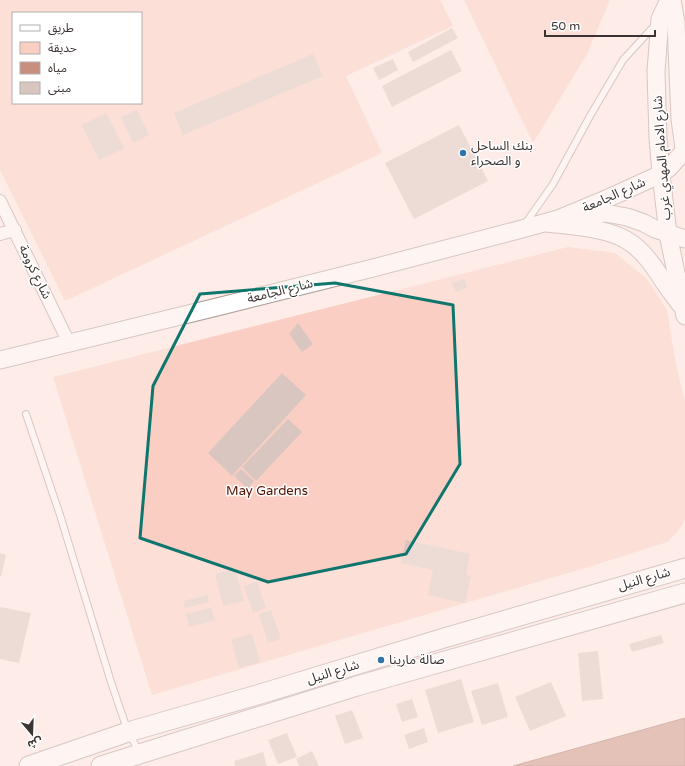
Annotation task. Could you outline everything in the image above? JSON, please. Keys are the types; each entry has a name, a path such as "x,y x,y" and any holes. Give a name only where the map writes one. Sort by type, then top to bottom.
{"main road":[{"name":"شارع الامام المهدي غرب","path":"670,0 660,20 656,71 658,138 668,234 684,311"},
{"name":"شارع الامام المهدي غرب","path":"670,0 676,23 680,119 685,153"},
{"name":"شارع الجامعة","path":"0,360 232,303 552,220 613,196 661,174 685,153"},
{"name":"شارع الجامعة","path":"552,220 605,213 626,217 668,234 685,239"},
{"path":"552,220 601,231 628,241 641,252 654,267 684,311"},
{"name":"شارع النيل","path":"29,766 128,732 685,568"},
{"name":"شارع النيل","path":"101,766 357,686 685,593"},
{"path":"577,599 586,621"}],"street":[{"name":"شارع كرومة","path":"0,201 69,343"},
{"path":"0,234 15,230"}],"lane":[{"path":"522,229 553,184 590,116 623,60 660,20"},
{"path":"26,414 60,515 128,732 140,754"}],"highlighted area":[{"path":"335,283 453,305 460,464 406,554 268,582 140,538 153,386 200,294"}],"green space":[{"path":"0,0 440,0 453,26 346,76 382,153 65,301 0,170"},
{"path":"464,0 610,0 587,54 533,143"},
{"name":"May Gardens","path":"568,247 615,253 647,279 667,310 675,360 685,402 685,519 678,531 667,542 592,566 152,695 53,377"}],"water":[{"path":"685,718 685,766 513,766"}],"building":[{"path":"452,28 458,38 413,62 408,52"},
{"path":"451,50 462,71 392,107 382,86"},
{"path":"313,54 323,76 183,135 174,113"},
{"path":"393,59 398,70 379,80 373,68"},
{"path":"137,110 149,135 133,143 121,117"},
{"path":"106,113 124,148 99,160 82,125"},
{"path":"459,125 488,181 414,219 385,163"},
{"path":"464,279 467,288 456,292 452,283"},
{"path":"298,323 313,344 302,352 289,334"},
{"path":"282,373 306,395 232,476 208,453"},
{"path":"288,419 302,432 256,481 242,467"},
{"path":"241,469 254,481 248,489 234,476"},
{"path":"406,540 470,554 466,575 471,576 465,603 428,595 433,570 401,563"},
{"path":"0,553 6,555 1,577 0,576"},
{"path":"235,569 244,601 223,606 215,574"},
{"path":"257,582 266,608 253,613 244,586"},
{"path":"208,595 209,602 185,608 183,601"},
{"path":"0,607 31,613 19,663 0,659"},
{"path":"211,608 215,620 189,627 186,614"},
{"path":"271,610 281,639 268,643 259,614"},
{"path":"252,634 260,662 239,668 231,639"},
{"path":"661,635 664,643 632,652 629,644"},
{"path":"598,651 603,699 582,701 578,653"},
{"path":"461,679 474,722 438,733 425,690"},
{"path":"551,682 566,716 530,731 515,697"},
{"path":"498,683 508,717 482,725 471,691"},
{"path":"412,699 418,717 402,722 396,704"},
{"path":"352,710 363,738 345,744 335,716"},
{"path":"424,728 428,742 409,749 404,735"},
{"path":"287,733 297,757 278,764 268,740"},
{"path":"312,751 319,766 299,766 296,759"},
{"path":"263,752 267,766 235,766 234,761"}],"place":[{"name":"بنك الساحل و الصحراء","path":"463,153"},
{"name":"صالة مارينا","path":"381,660"}]}
